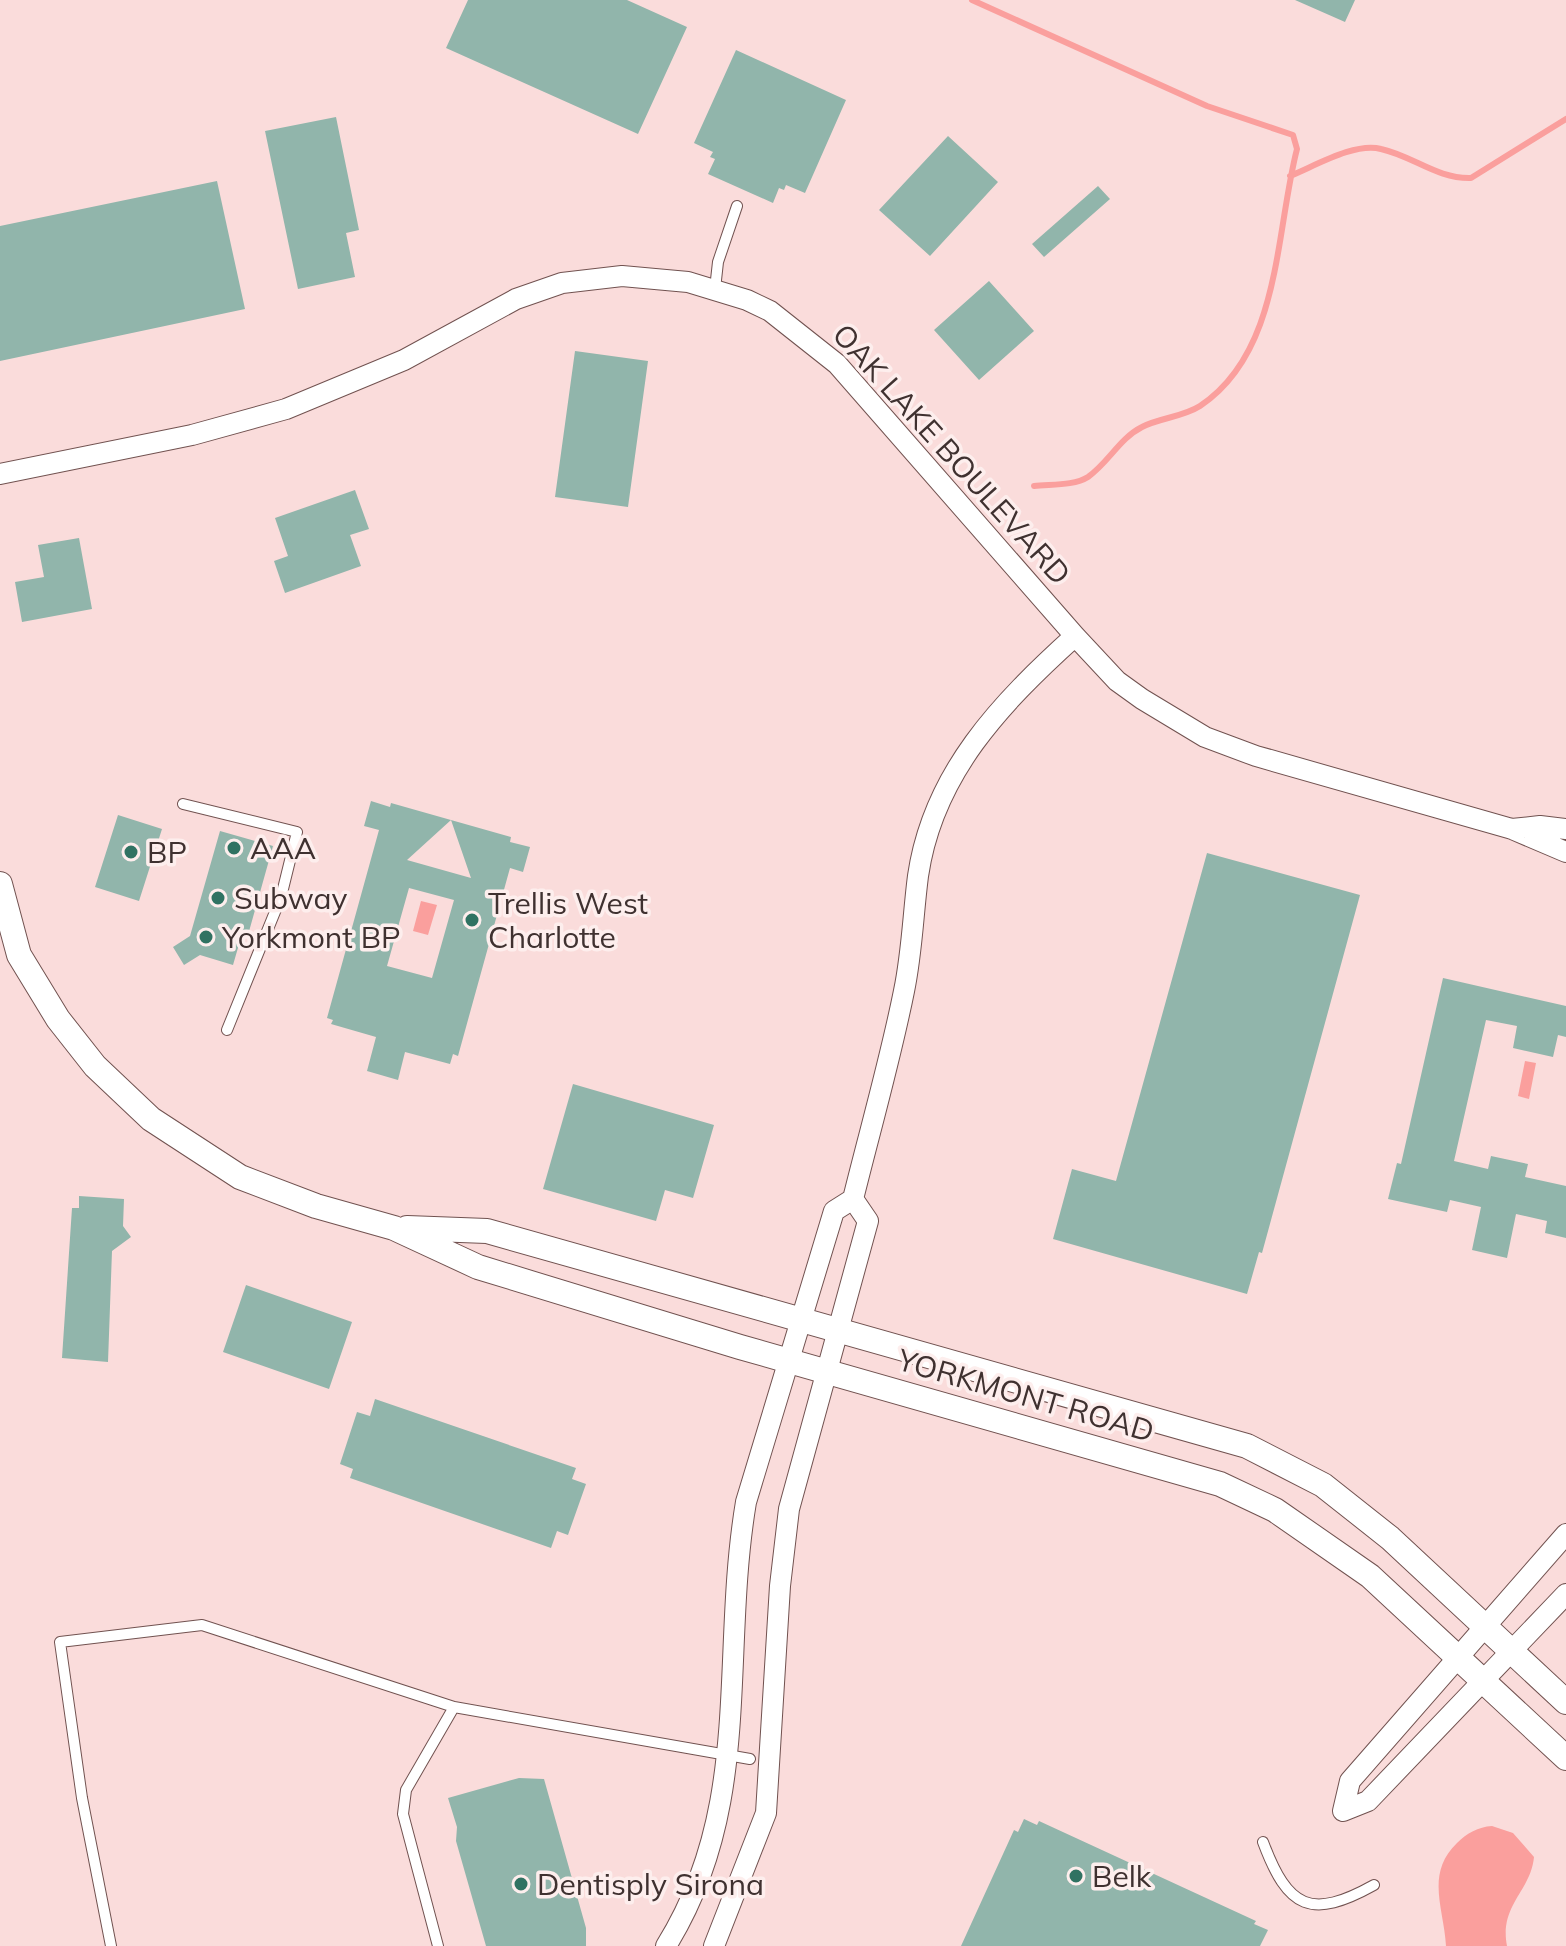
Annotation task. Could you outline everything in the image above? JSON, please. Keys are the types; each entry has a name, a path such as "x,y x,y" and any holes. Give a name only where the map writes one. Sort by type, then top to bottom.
{"street":[{"name":"OAK LAKE BOULEVARD","path":"0,474 192,435 286,409 404,360 516,299 562,283 622,276 655,277 715,289 770,311 837,364 1117,681 1205,737 1256,756 1512,829 1566,852"},
{"path":"666,1946 703,1874 718,1823 728,1755 738,1550 746,1502 799,1318 834,1211 853,1199 904,993 918,875 935,816 950,779 976,735 1012,693 1075,636"},
{"name":"OAK LAKE BOULEVARD","path":"1512,829 1540,826 1566,829"},
{"name":"YORKMONT ROAD","path":"0,884 10,957 95,1066 151,1119 240,1177 316,1206 394,1228 478,1267 824,1371 1220,1484 1275,1510 1370,1576 1566,1758"},
{"path":"714,1946 766,1813 780,1586 789,1509 824,1371 868,1221 853,1199"},
{"name":"YORKMONT ROAD","path":"394,1228 487,1231 1247,1446 1323,1485 1390,1538 1566,1702"},
{"path":"1566,1534 1350,1781 1343,1811 1368,1801 1514,1652 1566,1594"}],"lane":[{"path":"715,289 718,262 737,206"},
{"path":"183,804 297,832 281,897 227,1030"},
{"path":"111,1946 82,1798 60,1642 202,1625 454,1707 750,1759"},
{"path":"438,1946 403,1814 406,1790 454,1707"},
{"path":"1263,1842 1277,1879 1288,1891 1306,1901 1332,1906 1374,1885"}],"shaded area":[{"path":"421,901 437,905 428,935 413,931"},
{"path":"1525,1061 1536,1063 1529,1099 1518,1096"},
{"path":"1492,1826 1513,1833 1534,1857 1532,1869 1507,1920 1507,1946 1446,1946 1439,1892 1442,1867 1447,1855 1465,1836"}],"building":[{"path":"468,0 627,0 687,27 638,134 446,48"},
{"path":"1295,0 1355,0 1345,22"},
{"path":"736,50 846,100 805,193 786,185 784,190 779,188 773,203 708,174 715,159 710,157 713,152 694,143"},
{"path":"336,117 359,230 346,233 355,277 298,289 265,131"},
{"path":"948,136 998,182 930,256 879,210"},
{"path":"217,181 245,309 0,361 0,226"},
{"path":"1098,186 1110,199 1044,257 1032,244"},
{"path":"989,281 1034,331 979,380 934,330"},
{"path":"575,351 648,361 628,507 555,497"},
{"path":"355,490 369,529 350,535 361,566 285,593 274,561 288,556 275,518"},
{"path":"79,538 92,609 22,622 15,582 44,577 38,545"},
{"name":"Trellis West Charlotte","path":"371,801 390,807 391,803 451,820 511,837 510,842 530,847 523,872 510,868 458,1056 453,1054 450,1064 405,1052 398,1080 367,1071 376,1037 331,1024 333,1020 327,1018 379,830 364,826","holes":["451,820 471,878 407,860","409,888 454,900 432,978 387,966"]},
{"path":"118,815 162,829 139,901 95,887"},
{"path":"220,831 273,846 248,935 242,934 233,965 200,955 184,965 173,947 190,936"},
{"path":"1207,853 1360,895 1262,1253 1259,1252 1247,1294 1053,1239 1072,1169 1116,1181"},
{"path":"1443,978 1566,1006 1566,1037 1558,1035 1553,1057 1513,1048 1517,1026 1486,1020 1454,1161 1488,1169 1491,1156 1528,1164 1525,1177 1566,1186 1566,1238 1545,1233 1547,1221 1516,1214 1507,1258 1472,1250 1481,1207 1450,1200 1447,1212 1388,1199 1397,1163 1401,1164"},
{"path":"573,1084 714,1125 693,1198 665,1190 656,1221 543,1189"},
{"path":"79,1196 124,1199 123,1226 131,1237 112,1251 108,1362 62,1358 72,1208 79,1208"},
{"path":"246,1285 352,1322 329,1389 223,1352"},
{"path":"375,1399 576,1468 572,1479 586,1484 568,1535 557,1531 551,1548 350,1478 353,1469 340,1464 357,1412 370,1416"},
{"name":"Dentisply Sirona","path":"519,1778 544,1779 586,1928 586,1946 486,1946 456,1841 457,1827 448,1798"},
{"name":"Belk","path":"1024,1819 1037,1825 1039,1821 1256,1921 1254,1924 1268,1930 1260,1946 961,1946 1014,1830 1018,1832"}],"waterway":[{"path":"972,0 1207,106 1293,135 1297,149 1271,289 1246,355 1227,383 1193,410 1134,432 1088,477 1069,483 1034,486"},
{"path":"1290,176 1347,152 1371,148 1393,152 1447,175 1471,178 1566,119"}],"place":[{"name":"AAA","path":"234,848"},
{"name":"BP","path":"131,852"},
{"name":"Subway","path":"218,898"},
{"name":"Trellis West Charlotte","path":"472,920"},
{"name":"Yorkmont BP","path":"206,937"},
{"name":"Belk","path":"1076,1876"},
{"name":"Dentisply Sirona","path":"521,1884"}]}
